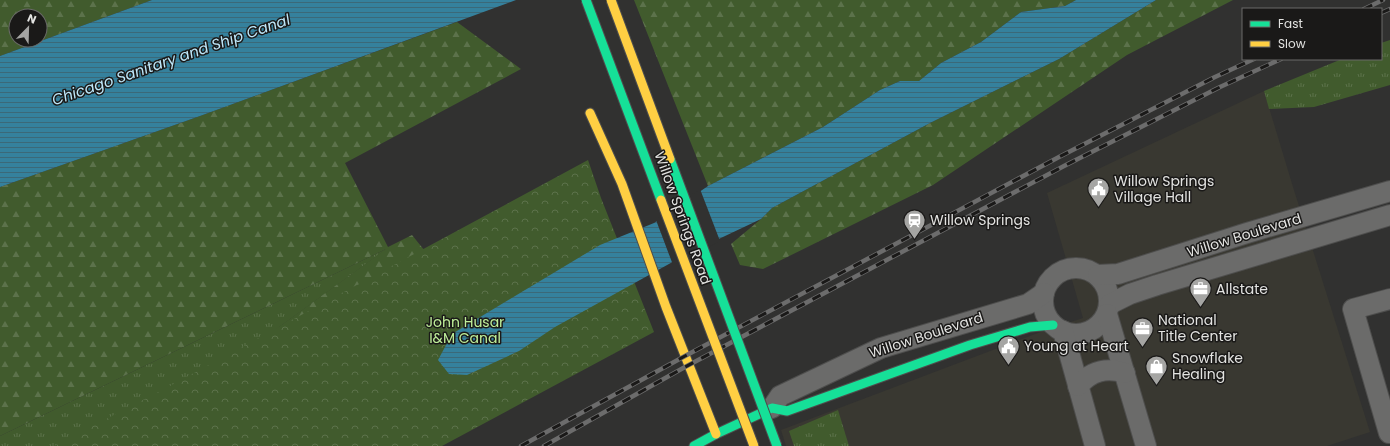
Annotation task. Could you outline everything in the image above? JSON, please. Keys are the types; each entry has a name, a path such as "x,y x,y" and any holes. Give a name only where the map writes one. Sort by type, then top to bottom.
{"main road":[{"name":"Willow Springs Road","path":"586,0 754,446"},
{"name":"Willow Springs Road","path":"611,0 777,446"},
{"path":"590,113 612,161 666,307 716,434"},
{"name":"Willow Boulevard","path":"694,446 772,408 787,411 970,345 1030,328 1058,328"}],"street":[{"name":"Willow Boulevard","path":"1098,275 1118,274 1247,233 1390,191"},
{"name":"Willow Boulevard","path":"1109,309 1130,294 1156,285 1390,215"},
{"path":"1109,309 1102,323 1094,330 1073,334 1058,328 1046,316 1043,304 1044,293 1048,282 1056,274 1066,269 1078,267 1089,270 1098,275 1105,283 1107,288 1109,309 1125,373 1146,446"},
{"name":"Willow Boulevard","path":"772,408 780,396 881,348 1028,304 1044,293"},
{"path":"1389,433 1353,309 1390,298"},
{"path":"1058,328 1078,386 1095,446"},
{"path":"1078,386 1085,378 1098,371 1114,370 1125,373"}],"shaded area":[{"path":"1264,91 1370,432 1327,446 786,446 781,430 1046,330 1083,318 1047,193"}],"green space":[{"path":"0,0 152,0 48,38 48,8 8,8 8,48 22,48 0,56"},
{"path":"634,0 1076,0 1065,6 1021,12 981,42 941,63 919,81 900,81 880,90 823,127 708,186"},
{"path":"1156,0 1233,0 1127,55 933,185 763,269 740,265 731,244 772,208 930,123 1059,59"},
{"path":"457,22 521,69 345,163 388,247 412,235 433,261 239,356 386,249 0,436 0,187"},
{"path":"1390,40 1390,85 1314,107 1269,109 1264,91 1340,60 1382,60 1382,43"},
{"name":"John Husar I&M Canal","path":"588,160 601,198 654,332 442,446 54,446 168,387"},
{"path":"388,248 239,356 101,446 0,446 0,436"},
{"path":"838,410 849,446 794,446 789,431"}],"water":[{"name":"Chicago Sanitary and Ship Canal","path":"152,0 516,0 200,116 0,187 0,56 22,48 48,48 48,38"},
{"path":"1076,0 1156,0 1059,59 930,123 772,208 761,219 687,254 555,327 519,351 467,375 449,374 438,360 452,334 600,245 654,223 708,186 823,127 880,90 900,81 919,81 941,63 981,42 1021,12 1065,6"}],"pier":[{"path":"700,189 720,241 673,265 656,220"}],"railway":[{"path":"1366,8 1383,0"},
{"path":"1382,13 1390,9"},
{"path":"521,446 685,356 1059,157 1215,77 1252,60"},
{"path":"544,446 685,367 1064,166 1220,87 1279,60"}],"traffic: fast":[{"path":"586,0 661,200"},
{"path":"670,159 777,446"},
{"path":"694,446 772,408 787,411 970,345 1030,327 1053,325"}],"traffic: slow":[{"path":"611,0 670,159"},
{"path":"590,113 622,184 666,307 716,434"},
{"path":"661,200 754,446"}],"place":[{"name":"Willow Springs Village Hall","path":"1098,208"},
{"name":"Willow Springs","path":"915,240"},
{"name":"Allstate","path":"1200,308"},
{"name":"National Title Center","path":"1142,348"},
{"name":"Young at Heart","path":"1009,366"},
{"name":"Snowflake Healing","path":"1157,386"}]}
